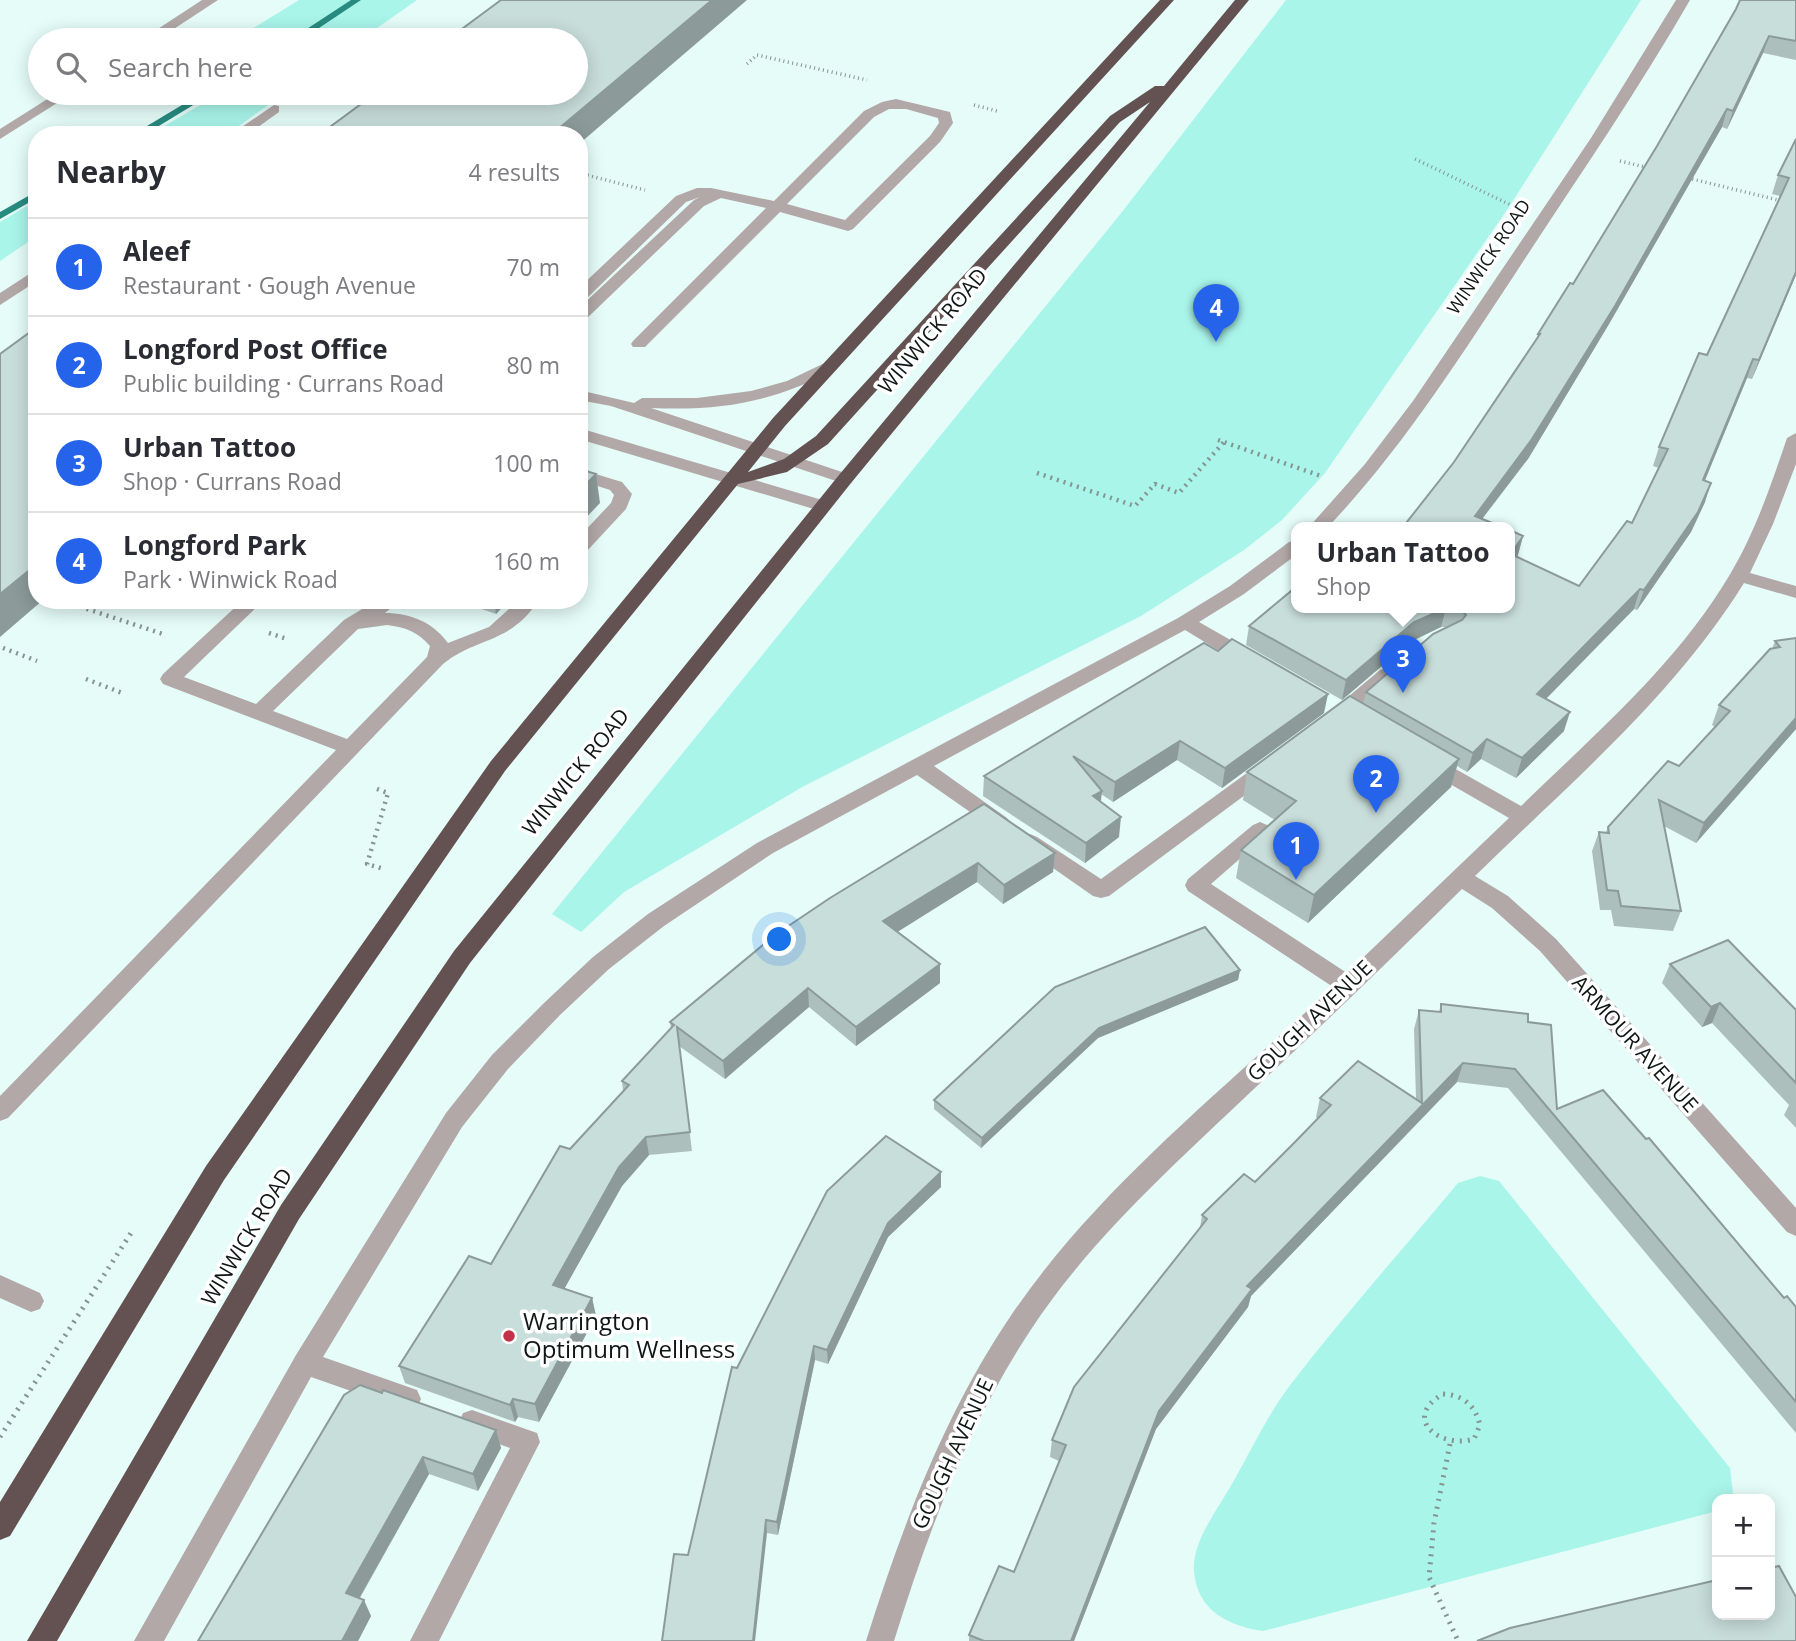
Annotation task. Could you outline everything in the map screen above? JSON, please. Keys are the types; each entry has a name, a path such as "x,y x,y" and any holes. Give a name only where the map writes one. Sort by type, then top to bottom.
{"highway":[{"path":"0,1527 215,1173 498,766 733,479 831,365 1167,0"},
{"name":"WINWICK ROAD","path":"41,1641 290,1212 462,957 845,478 1242,0"},
{"path":"733,479 760,477 795,462 822,440 1115,119 1179,76"}],"street":[{"path":"167,28 211,0"},
{"name":"WINWICK ROAD","path":"1323,522 1411,418 1589,153 1683,0"},
{"path":"588,288 681,199 696,193 733,196 776,207 848,226 935,139 946,123 945,116 895,102 880,104 776,207 639,344"},
{"path":"0,135 47,105"},
{"path":"250,126 274,109"},
{"path":"588,308 698,203 707,199 733,196"},
{"path":"0,300 28,280"},
{"path":"615,402 694,405 747,396 788,387 831,365"},
{"path":"588,397 615,402 845,478"},
{"path":"588,436 823,506"},
{"name":"GOUGH AVENUE","path":"880,1641 905,1556 946,1460 1010,1341 1049,1283 1118,1204 1524,816 1630,712 1691,643 1739,576 1766,522 1796,438"},
{"path":"588,477 616,486 623,494 620,505 588,539"},
{"path":"148,1641 305,1363 454,1120 500,1062 552,1009 601,963 656,920 765,848 1185,622 1237,590 1291,550"},
{"path":"1739,576 1796,592"},
{"path":"245,609 170,679 348,747"},
{"path":"260,713 351,624 377,609"},
{"path":"0,1111 348,747 436,659 448,649 482,638 508,624 522,609"},
{"path":"351,624 373,618 394,618 413,624 432,634 440,645 436,659"},
{"path":"1185,622 1261,666"},
{"path":"1324,727 1349,717 1400,663"},
{"path":"1319,700 1349,717"},
{"path":"1414,754 1524,816"},
{"path":"919,766 1101,890 1286,755"},
{"path":"1260,830 1196,885 1348,985"},
{"name":"ARMOUR AVENUE","path":"1460,877 1500,902 1548,945 1796,1225"},
{"path":"0,1286 31,1301"},
{"path":"305,1363 527,1441 424,1641"}],"path":[{"path":"1589,153 1652,169"},
{"path":"1415,159 1543,221"},
{"path":"1678,175 1783,201"},
{"path":"1218,440 1355,487"},
{"path":"1037,473 1135,506 1155,484 1179,493 1224,442"},
{"path":"86,609 205,647"},
{"path":"262,630 321,652"},
{"path":"3,648 37,661"},
{"path":"86,679 125,694"},
{"path":"377,789 388,793 367,864 384,869"},
{"path":"1443,1394 1452,1394 1469,1402 1475,1409 1480,1425 1474,1439 1450,1444 1433,1434 1424,1418 1428,1402 1443,1394"},
{"path":"1450,1444 1434,1523 1429,1577 1458,1641"}],"shaded area":[{"path":"299,0 417,0 377,28 254,28"},
{"path":"1286,0 1641,0 1509,207 1325,473 1282,520 1244,550 1141,616 804,786 624,892 581,932 552,914 1122,212"},
{"path":"200,105 268,105 239,126 164,126"},
{"path":"28,205 28,242 0,261 0,222"},
{"path":"1480,1176 1499,1181 1730,1468 1733,1494 1712,1494 1712,1512 1263,1631 1227,1620 1208,1606 1196,1585 1194,1560 1211,1518 1291,1384 1458,1183"}],"building":[{"path":"501,0 712,0 588,104 588,28 463,28"},
{"path":"1740,0 1796,0 1796,41 1769,36 1733,111 1727,109 1615,306 1532,439 1475,516 1490,522 1407,522 1454,462 1540,334 1570,283 1573,284"},
{"path":"360,105 587,105 562,126 331,126"},
{"path":"1796,139 1796,272 1759,360 1753,359 1703,480 1711,483 1698,512 1644,590 1640,589 1537,694 1570,712 1522,758 1487,739 1473,753 1366,692 1433,634 1462,620 1466,615 1464,613 1515,613 1515,556 1579,586 1627,521 1632,523 1668,449 1659,447 1699,353 1707,355 1789,178 1778,175"},
{"path":"28,334 28,571 0,594 0,354"},
{"path":"588,472 596,474 588,482"},
{"path":"1515,532 1523,536 1515,548"},
{"path":"1291,591 1291,613 1435,613 1414,622 1346,680 1249,626"},
{"path":"1796,638 1796,718 1704,823 1659,800 1681,911 1621,906 1618,891 1607,890 1599,832 1609,833 1608,827 1668,761 1679,766 1730,711 1719,705 1770,649 1780,647 1775,641"},
{"path":"1232,639 1328,694 1225,768 1180,741 1115,782 1073,756 1102,791 1093,796 1121,817 1086,843 984,776 1204,643 1218,651"},
{"path":"1350,696 1459,759 1314,895 1241,850 1296,801 1247,772"},
{"path":"984,804 1055,853 1004,885 978,863 883,921 940,964 856,1027 808,988 723,1061 677,1027 690,1132 646,1137 619,1167 553,1285 592,1298 535,1404 513,1399 510,1405 399,1366 469,1256 491,1264 560,1146 570,1149 629,1085 622,1081 674,1025 670,1022 775,935 830,898"},
{"path":"1205,927 1240,970 1099,1028 982,1138 934,1100 1055,987"},
{"path":"1728,940 1796,1010 1796,1083 1720,1003 1711,1007 1670,964"},
{"path":"1441,1004 1528,1014 1528,1022 1551,1025 1557,1109 1603,1090 1646,1139 1649,1138 1784,1298 1787,1296 1796,1307 1796,1402 1515,1069 1463,1063 1247,1286 1252,1289 1159,1411 1071,1641 984,1641 969,1635 999,1566 1014,1572 1066,1445 1052,1440 1074,1387 1207,1219 1202,1215 1244,1174 1255,1182 1331,1105 1320,1098 1358,1061 1422,1103 1419,1010 1441,1012"},
{"path":"886,1136 941,1172 888,1223 827,1350 814,1346 777,1522 766,1520 753,1641 662,1641 674,1554 688,1555 732,1367 737,1368 827,1191"},
{"path":"360,1385 382,1393 383,1390 496,1430 473,1474 423,1457 346,1593 364,1600 342,1641 198,1641 344,1395"},
{"path":"1779,1566 1796,1597 1796,1641 1477,1641 1510,1628 1712,1581 1712,1620 1775,1620 1775,1567"}],"waterway":[{"path":"314,28 357,0"},
{"path":"152,126 188,105"},
{"path":"0,216 28,199"}],"place":[{"name":"Longford Park","path":"1216,342"},
{"name":"Urban Tattoo","path":"1403,693"},
{"name":"Longford Post Office","path":"1376,813"},
{"name":"Aleef","path":"1296,880"},
{"name":"Warrington Optimum Wellness","path":"509,1336"}]}
